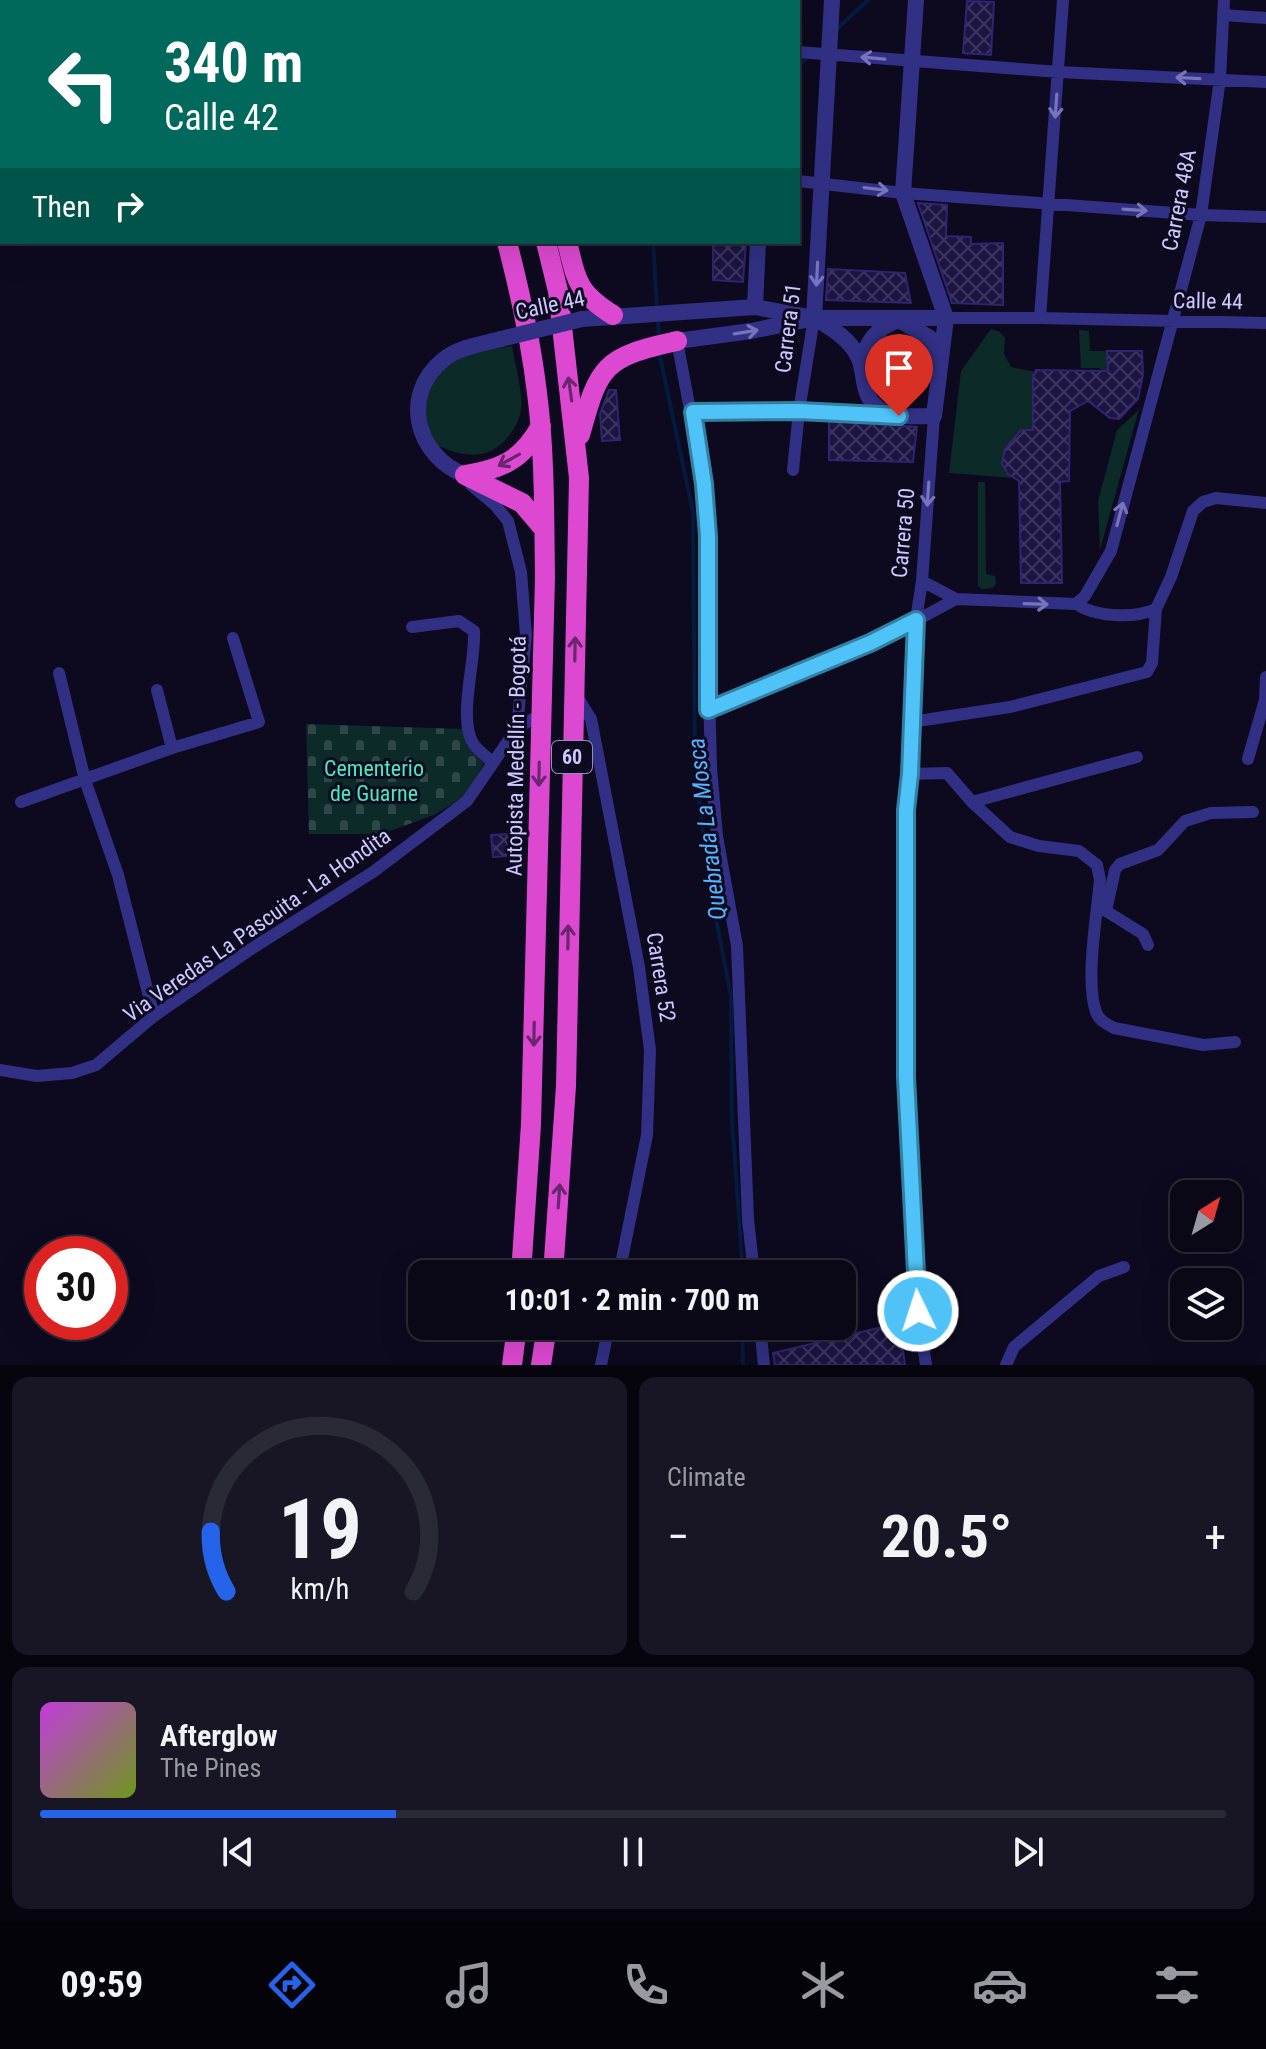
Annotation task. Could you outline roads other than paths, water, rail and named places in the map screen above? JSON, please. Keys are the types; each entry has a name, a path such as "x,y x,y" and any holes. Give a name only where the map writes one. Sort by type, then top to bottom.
{"highway":[{"name":"Autopista Medellín - Bogotá","path":"507,244 533,362 541,426 544,529 531,1124 522,1260"},
{"name":"60","path":"546,244 558,291 577,447 579,504 566,1086 554,1260"},
{"path":"568,244 585,294 622,315"},
{"path":"577,447 593,389 610,364 634,351 674,342"},
{"path":"458,472 482,472 517,458 541,426"},
{"path":"458,472 514,498 530,510 544,529"},
{"path":"512,1365 515,1340"},
{"path":"541,1365 545,1340"}],"street":[{"name":"Carrera 51","path":"793,470 814,318 832,0"},
{"name":"Carrera 50","path":"916,0 903,193 946,318 916,620 906,810 906,1077 918,1311 926,1365"},
{"path":"1040,318 1063,0"},
{"name":"Carrera 48A","path":"1076,604 1085,596 1111,551 1201,215 1220,79 1224,0"},
{"path":"1223,15 1266,18"},
{"path":"800,52 1059,72 1266,82"},
{"path":"800,181 903,193 1266,217"},
{"path":"755,307 758,244"},
{"name":"Calle 44","path":"458,472 434,455 422,437 416,413 421,392 433,370 457,351 582,319 755,307 814,318 1040,318 1266,323"},
{"path":"814,318 847,341 861,365"},
{"name":"Calle 44","path":"674,342 814,318"},
{"path":"899,320 930,338 940,371 933,394 921,406 899,416 878,408 868,395 862,380 861,365 873,335 885,325 899,320"},
{"path":"674,342 693,412 704,484 708,536 708,710 717,836 737,946 740,981 739,1044 752,1260"},
{"path":"693,412 799,411 934,416"},
{"path":"458,472 508,521 521,572 526,635 517,728"},
{"path":"911,722 1010,707 1147,672 1152,663 1156,609 1171,577 1193,511 1203,502 1216,498 1266,503"},
{"path":"922,581 956,599 1076,604 1096,614 1147,613 1156,609"},
{"path":"708,710 881,638 956,599"},
{"path":"412,627 459,621 474,631 476,650 467,715 473,743 493,763"},
{"path":"21,802 172,748 259,722 233,638"},
{"path":"59,673 85,780 118,875 154,1016"},
{"path":"1248,759 1265,700 1266,677"},
{"path":"157,690 172,748"},
{"name":"Carrera 52","path":"574,693 591,719 639,967 650,1050 647,1135 622,1260"},
{"name":"Via Veredas La Pascuita - La Hondita","path":"0,1070 37,1076 72,1073 96,1065 154,1016 248,951 373,872 467,801 517,728 540,715"},
{"path":"972,802 1137,757"},
{"path":"910,774 947,773 972,802 1010,837 1039,846 1079,851 1097,865 1101,910 1092,987 1096,1014 1103,1023 1114,1028 1203,1045 1235,1042"},
{"path":"1101,910 1120,864 1158,850 1185,821 1211,813 1253,812"},
{"path":"1101,910 1143,934 1148,945"},
{"path":"1006,1365 1014,1347 1099,1276 1124,1267"},
{"path":"601,1365 606,1340"},
{"path":"761,1340 764,1365"}],"waterway":[{"path":"838,28 868,0"},
{"path":"800,65 806,59"},
{"name":"Quebrada La Mosca","path":"653,244 657,307"},
{"name":"Quebrada La Mosca","path":"658,316 659,339"},
{"name":"Quebrada La Mosca","path":"659,352 693,512 695,764 709,883 731,996 732,1120 742,1260"},
{"name":"Quebrada La Mosca","path":"742,1340 743,1365"}],"park label":[{"name":"Cementerio de Guarne","path":"374,780"}]}
